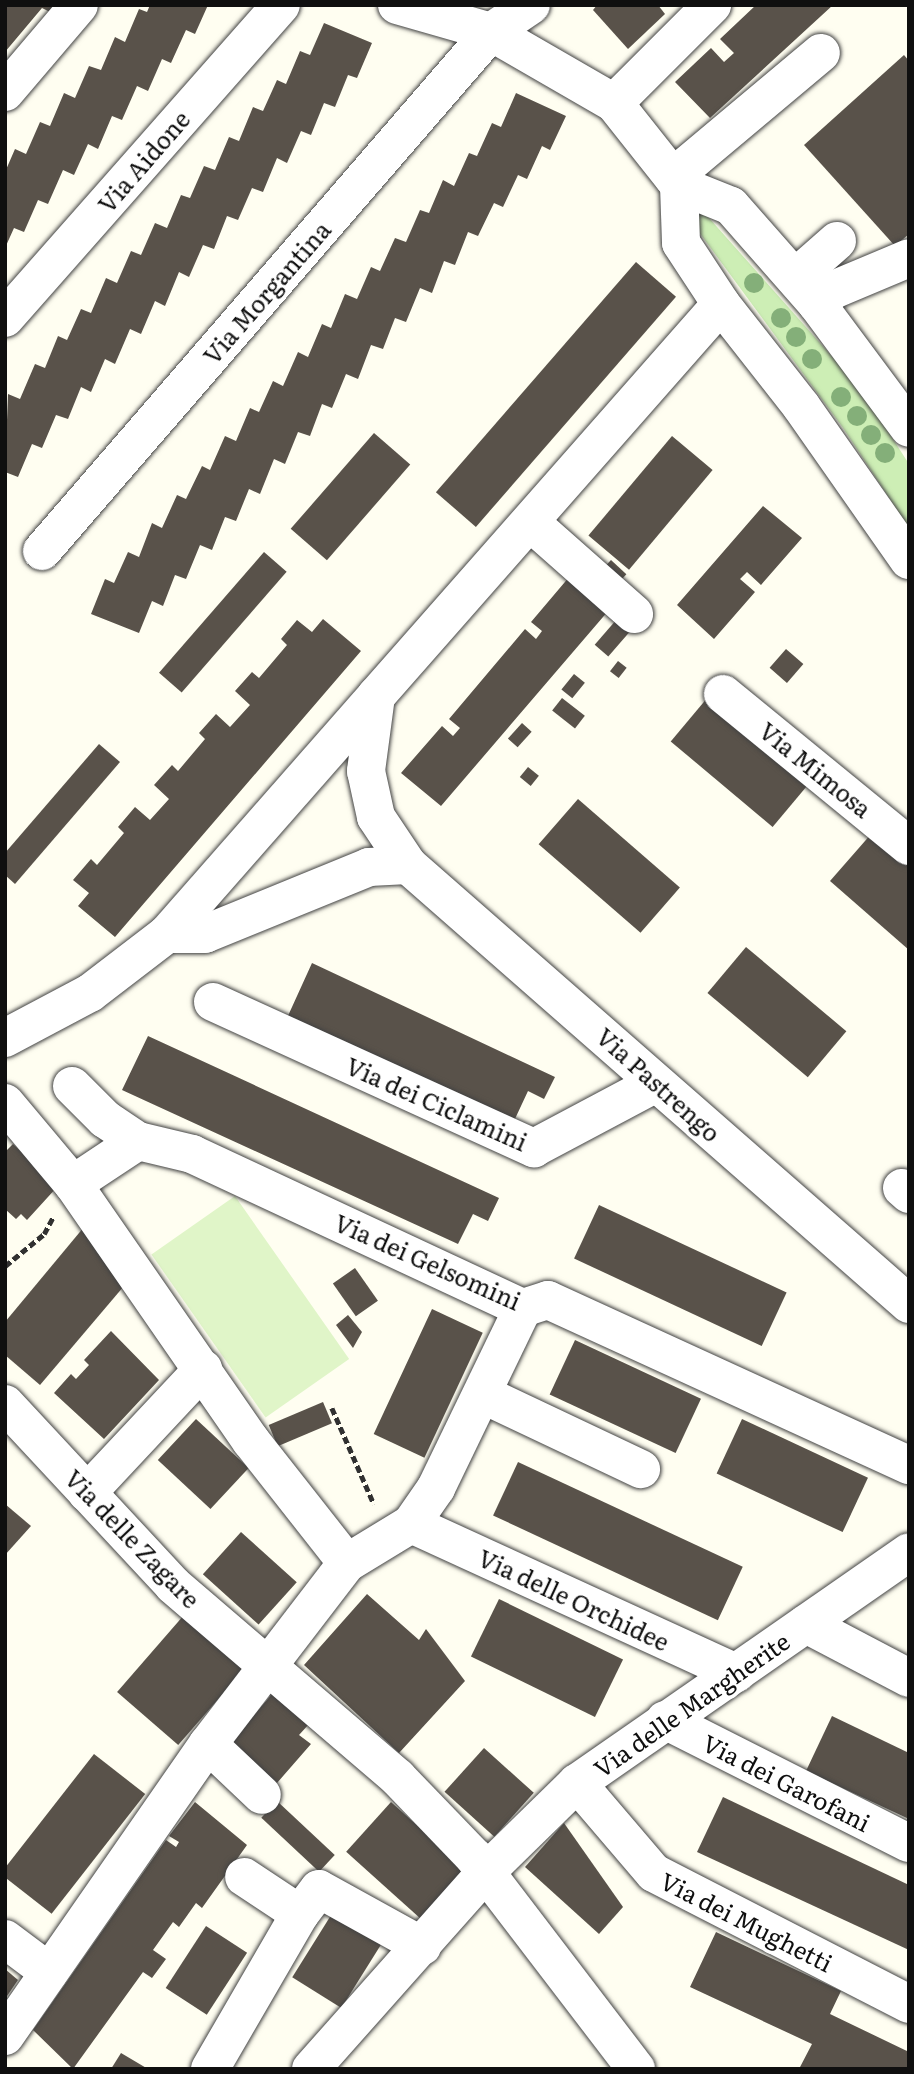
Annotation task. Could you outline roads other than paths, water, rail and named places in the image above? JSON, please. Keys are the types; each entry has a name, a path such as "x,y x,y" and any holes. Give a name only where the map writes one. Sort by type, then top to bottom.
{"street":[{"path":"5,92 79,5"},
{"name":"Via Aidone","path":"5,318 281,5"},
{"path":"397,5 491,33 614,103 676,181 731,206 806,291 909,428"},
{"name":"Via Morgantina","path":"41,551 491,33 531,5"},
{"path":"614,103 712,5"},
{"path":"676,181 821,53"},
{"path":"676,181 681,243 720,304 801,406 909,560"},
{"path":"806,291 837,241"},
{"path":"806,291 833,290 909,258"},
{"path":"5,1038 90,993 167,934 720,304"},
{"path":"530,522 634,614"},
{"name":"Via Mimosa","path":"723,694 909,846"},
{"name":"Via Pastrengo","path":"376,696 366,771 376,817 408,865 909,1304"},
{"path":"167,934 205,934 369,867 408,865"},
{"name":"Via dei Ciclamini","path":"213,1002 534,1148 656,1083"},
{"name":"Via dei Gelsomini","path":"72,1086 105,1119 138,1141 192,1154 523,1308 548,1300 909,1465"},
{"path":"5,1103 73,1184 251,1441 347,1563"},
{"path":"73,1184 138,1141"},
{"path":"5,2036 208,1744 347,1563 400,1531 436,1488 523,1308"},
{"path":"87,1493 202,1368"},
{"path":"482,1395 641,1469"},
{"name":"Via delle Zagare","path":"5,1404 173,1586 268,1664 398,1778 487,1871 636,2069"},
{"name":"Via delle Orchidee","path":"400,1531 736,1673"},
{"name":"Via delle Margherite","path":"311,2069 487,1871 576,1783 909,1552"},
{"path":"806,1624 909,1678"},
{"name":"Via dei Garofani","path":"665,1720 909,1843"},
{"path":"208,1744 262,1795"},
{"name":"Via dei Mughetti","path":"576,1783 654,1874 909,2004"},
{"path":"244,1877 300,1914"},
{"path":"224,2069 210,2068 300,1914 319,1889 422,1947"},
{"path":"5,1938 49,1972"}]}
